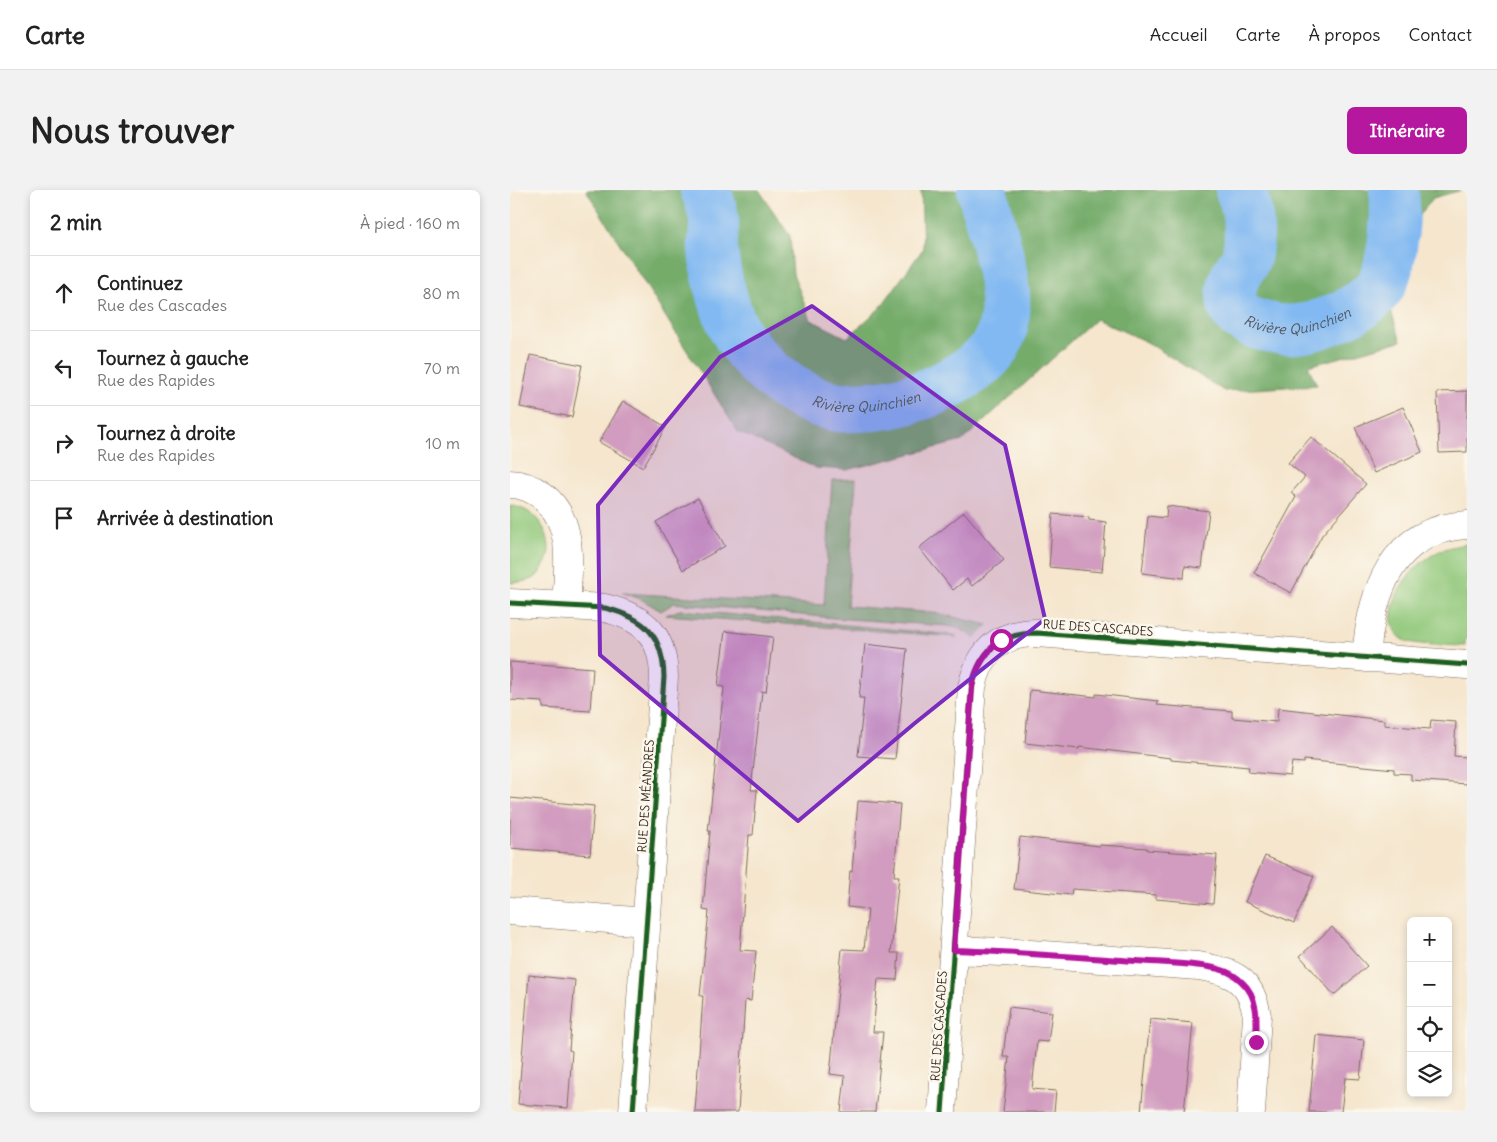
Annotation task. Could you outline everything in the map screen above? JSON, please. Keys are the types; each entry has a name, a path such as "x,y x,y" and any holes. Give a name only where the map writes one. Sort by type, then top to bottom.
{"street":[{"path":"510,484 536,491 554,507 561,519 566,532 568,547 566,606"},
{"path":"1366,658 1371,617 1375,603 1385,576 1396,559 1423,535 1441,528 1467,525"},
{"name":"RUE DES MÉANDRES","path":"510,603 605,608 639,621 655,638 660,647 664,677 633,1112"},
{"name":"RUE DES CASCADES","path":"942,1112 972,687 976,669 988,651 1001,640 1017,635 1037,633 1467,665"},
{"path":"510,911 646,922"},
{"path":"954,950 1189,965 1223,970 1242,982 1250,992 1255,1003 1257,1016 1251,1112"}],"highlighted area":[{"path":"812,306 1005,445 1045,619 915,723 798,821 600,655 598,505 720,357"}],"green space":[{"path":"586,190 759,190 790,236 793,274 811,320 847,338 880,308 923,249 921,190 1462,190 1433,198 1403,237 1382,284 1401,341 1308,366 1317,385 1224,391 1147,342 1096,319 962,441 847,470 816,468 738,432"},
{"path":"856,479 847,606 936,613 988,625 975,638 959,628 947,626 834,618 674,603 661,611 641,599 623,593 824,605 832,480"},
{"path":"510,506 520,508 537,519 547,537 549,547 548,558 536,576 528,581 510,583"},
{"path":"1467,544 1467,639 1465,639 1465,646 1425,644 1404,640 1393,627 1392,611 1394,602 1406,579 1414,569 1431,556 1449,548"},
{"path":"680,610 955,635 957,637 666,615"}],"building":[{"path":"530,355 582,365 572,417 520,407"},
{"path":"1467,391 1467,452 1439,453 1437,392"},
{"path":"623,401 666,427 643,467 599,442"},
{"path":"1403,407 1422,452 1374,473 1355,427"},
{"path":"1311,437 1366,484 1322,535 1291,593 1254,573 1296,497 1291,493 1305,477 1288,463"},
{"path":"698,498 725,546 683,570 656,522"},
{"path":"1167,506 1209,511 1202,568 1185,566 1184,578 1142,573 1148,516 1166,518"},
{"path":"964,512 1004,560 972,586 967,579 953,590 919,548"},
{"path":"1053,514 1089,517 1089,520 1106,522 1102,572 1049,567"},
{"path":"725,631 773,637 766,692 762,691 751,790 757,790 753,835 749,835 740,950 756,951 751,1001 745,1000 738,1112 695,1112 703,996 700,996 709,911 703,910 710,831 708,831 724,687 718,686"},
{"path":"865,644 907,649 895,759 858,756 864,698 859,698"},
{"path":"510,662 593,668 590,711 543,708 543,702 510,700"},
{"path":"1030,690 1096,697 1096,694 1158,701 1157,705 1232,711 1232,718 1277,722 1278,708 1384,720 1384,725 1430,729 1431,720 1456,722 1454,756 1467,757 1467,784 1411,780 1411,774 1394,773 1394,769 1304,760 1304,763 1292,762 1290,776 1248,772 1249,767 1171,760 1171,758 1079,747 1079,749 1025,743"},
{"path":"510,798 594,806 590,855 510,848"},
{"path":"858,801 900,804 894,876 899,876 891,953 899,953 897,980 878,979 873,1032 883,1032 875,1112 841,1112 845,1076 830,1074 842,949 864,950 868,909 847,907"},
{"path":"1020,837 1100,846 1147,848 1147,850 1217,855 1213,904 1156,899 1156,895 1072,889 1071,895 1014,889"},
{"path":"1265,856 1314,876 1294,923 1245,902"},
{"path":"1332,927 1367,966 1334,995 1300,956"},
{"path":"529,975 575,980 569,1050 572,1051 568,1108 518,1104"},
{"path":"1009,1007 1052,1012 1048,1042 1037,1041 1032,1089 1056,1091 1054,1112 1003,1112 1009,1057 1003,1057"},
{"path":"1150,1019 1193,1023 1184,1112 1141,1112"},
{"path":"1316,1035 1364,1040 1360,1079 1345,1078 1341,1112 1309,1112"}],"waterway":[{"name":"Rivière Quinchien","path":"705,190 714,219 713,249 716,271 730,320 740,339 758,362 780,382 805,397 835,407 888,404 924,394 958,378 987,357 994,348 1002,331 1005,316 1005,298 1000,260 982,190"},
{"name":"Rivière Quinchien","path":"1240,190 1247,213 1249,237 1244,262 1232,286 1232,305 1237,313 1249,321 1266,327 1290,329 1320,324 1345,314 1376,292 1382,283 1389,263 1394,224 1394,190"}],"cycle path":[{"path":"510,603 605,608 619,612 631,617 649,630 660,650 663,662 664,677 633,1112"},
{"path":"942,1112 972,687 980,663 994,646 1012,636 1037,633 1467,665"}],"route":[{"path":"1001,640 988,651 976,669 972,687 954,950 1159,963 1223,970 1242,982 1250,992 1255,1003 1257,1016 1256,1042"}]}
